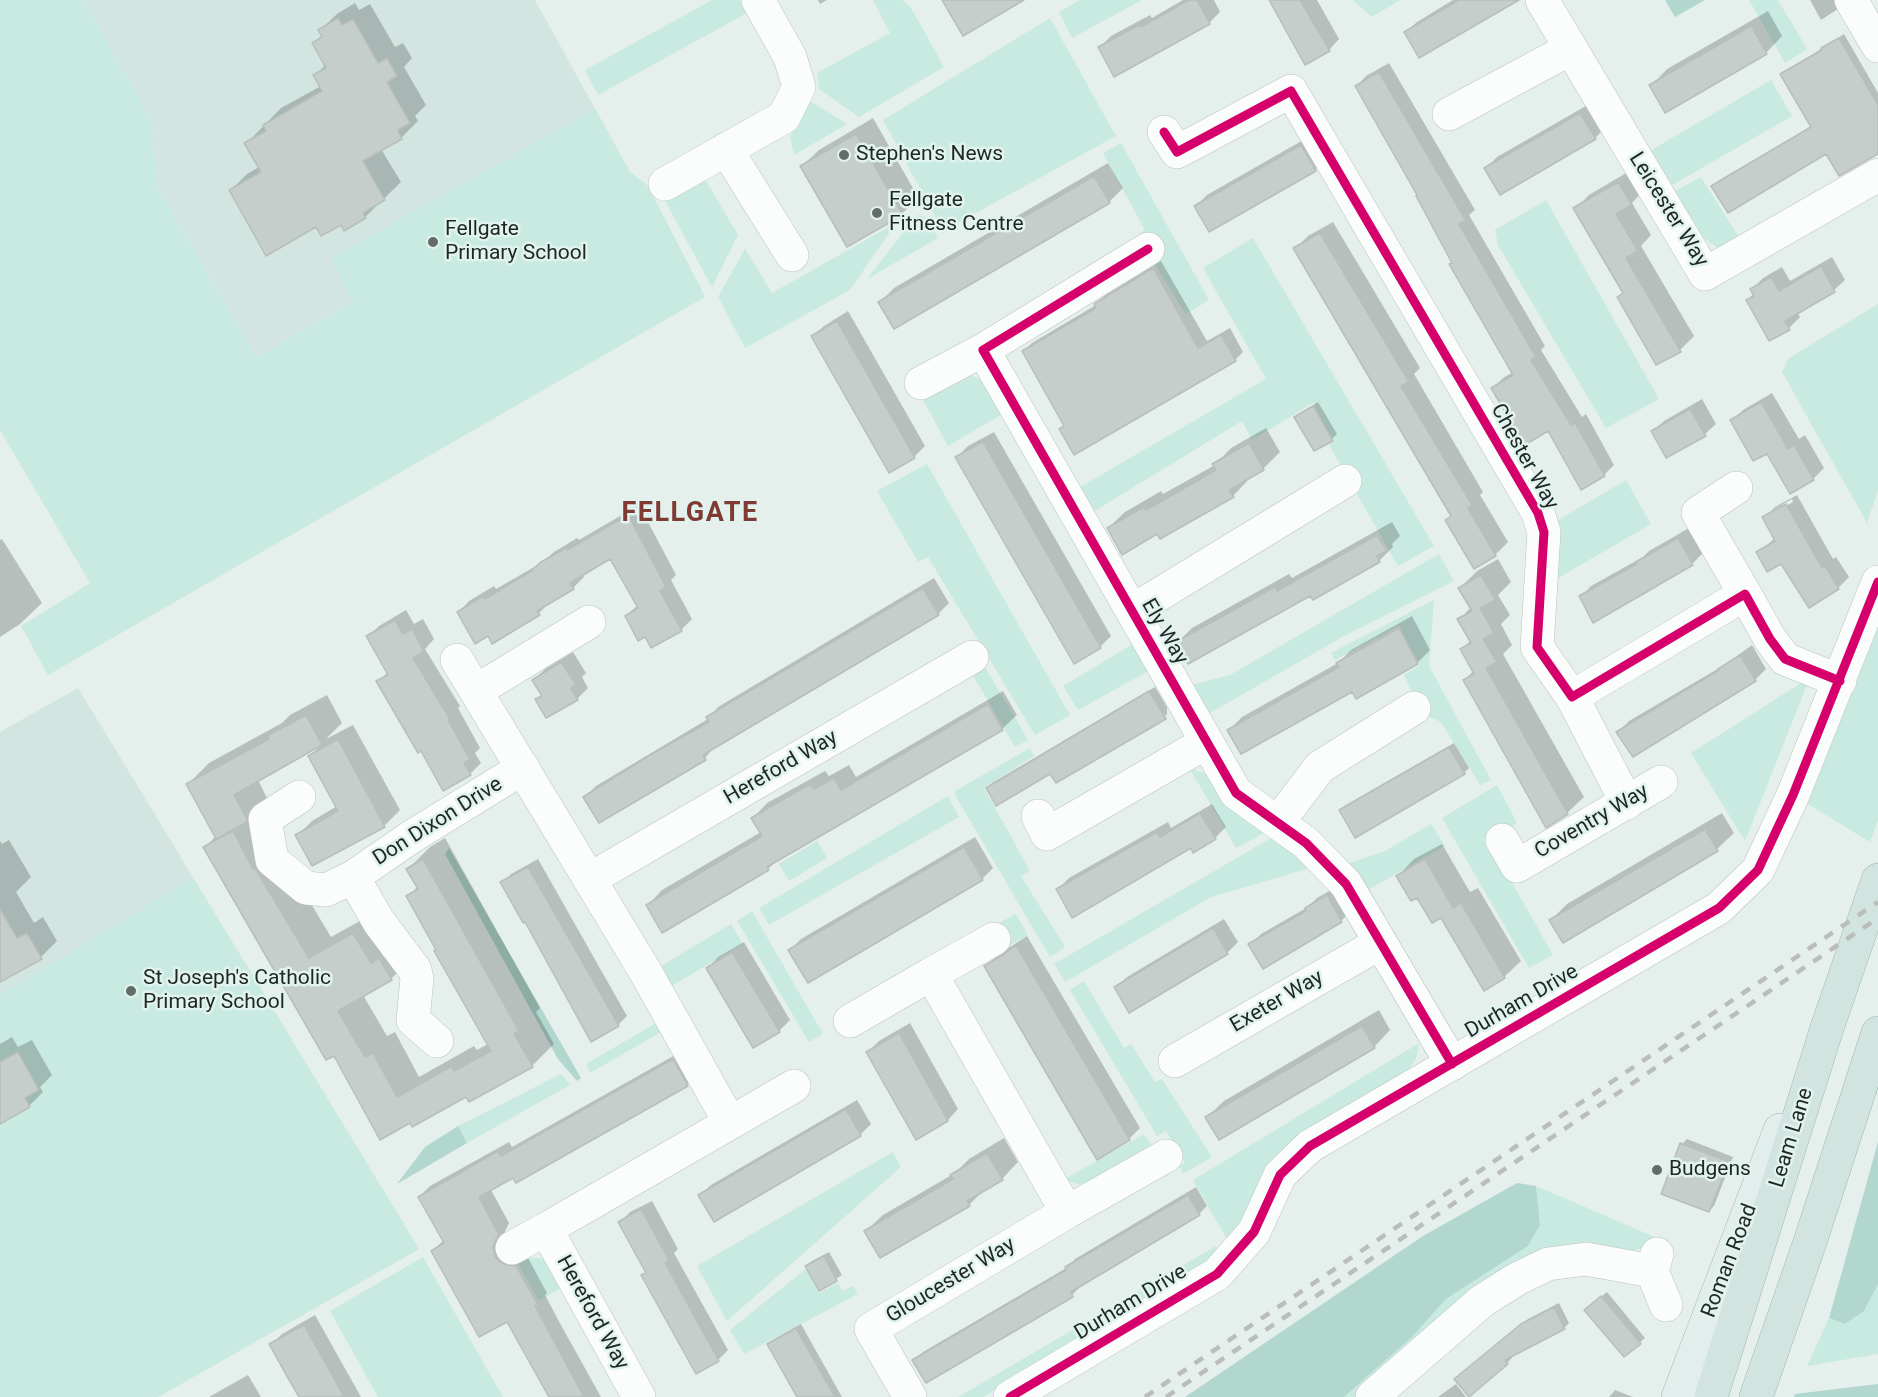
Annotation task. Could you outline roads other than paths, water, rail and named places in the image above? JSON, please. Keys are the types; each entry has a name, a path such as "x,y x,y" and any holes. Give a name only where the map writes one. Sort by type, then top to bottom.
{"highway":[{"name":"Leam Lane","path":"1711,1397 1827,1028 1878,880"},
{"path":"1756,1397 1810,1242 1878,1033"},
{"path":"1715,1302 1720,1366"}],"main road":[{"name":"Roman Road","path":"1678,1397 1794,1093 1827,1028"},
{"path":"1768,1397 1810,1242"}],"street":[{"path":"665,184 784,117 799,87 790,57 758,0"},
{"name":"Leicester Way","path":"1542,0 1705,274 1875,183"},
{"path":"1851,0 1878,46"},
{"path":"1449,114 1570,49"},
{"name":"Chester Way","path":"1164,132 1177,152 1291,91 1538,513 1544,532 1538,647 1572,698 1627,803"},
{"path":"726,149 792,255"},
{"path":"921,383 982,350 1148,249"},
{"name":"Ely Way","path":"982,350 1236,793 1306,843 1347,884 1452,1064"},
{"name":"Ely Way","path":"1132,611 1345,481"},
{"path":"1736,488 1698,513 1770,639 1785,659 1839,681"},
{"name":"Durham Drive","path":"1010,1397 1216,1274 1254,1232 1280,1175 1310,1146 1719,908 1758,870 1793,795 1878,582"},
{"path":"1572,698 1745,594"},
{"path":"476,691 589,622"},
{"name":"Hereford Way","path":"591,879 972,657"},
{"path":"457,660 591,879 729,1123"},
{"path":"1278,822 1320,767 1414,708"},
{"path":"1038,816 1047,834 1207,742"},
{"name":"Don Dixon Drive","path":"300,797 265,819 272,860 306,888 326,890 353,876 411,837 523,768"},
{"name":"Coventry Way","path":"1502,840 1517,866 1661,782"},
{"name":"Don Dixon Drive","path":"353,876 379,922 415,970 417,979 413,1020 437,1041"},
{"path":"850,1021 994,939"},
{"name":"Exeter Way","path":"1175,1061 1380,943"},
{"path":"931,974 1067,1212"},
{"path":"512,1248 794,1086"},
{"name":"Gloucester Way","path":"910,1397 871,1329 1166,1155"},
{"name":"Hereford Way","path":"546,1228 639,1397"},
{"path":"1372,1397 1482,1301 1517,1279 1548,1264 1586,1259 1654,1262 1666,1305"}],"railway":[{"path":"1145,1397 1878,902"},
{"path":"1166,1397 1878,918"}],"place":[{"name":"Stephen's News","path":"844,155"},
{"name":"Fellgate Fitness Centre","path":"877,213"},
{"name":"Fellgate Primary School","path":"433,242"},
{"name":"St Joseph's Catholic Primary School","path":"131,991"},
{"name":"Budgens","path":"1657,1170"}],"district":[{"name":"FELLGATE","path":"690,514"}]}
